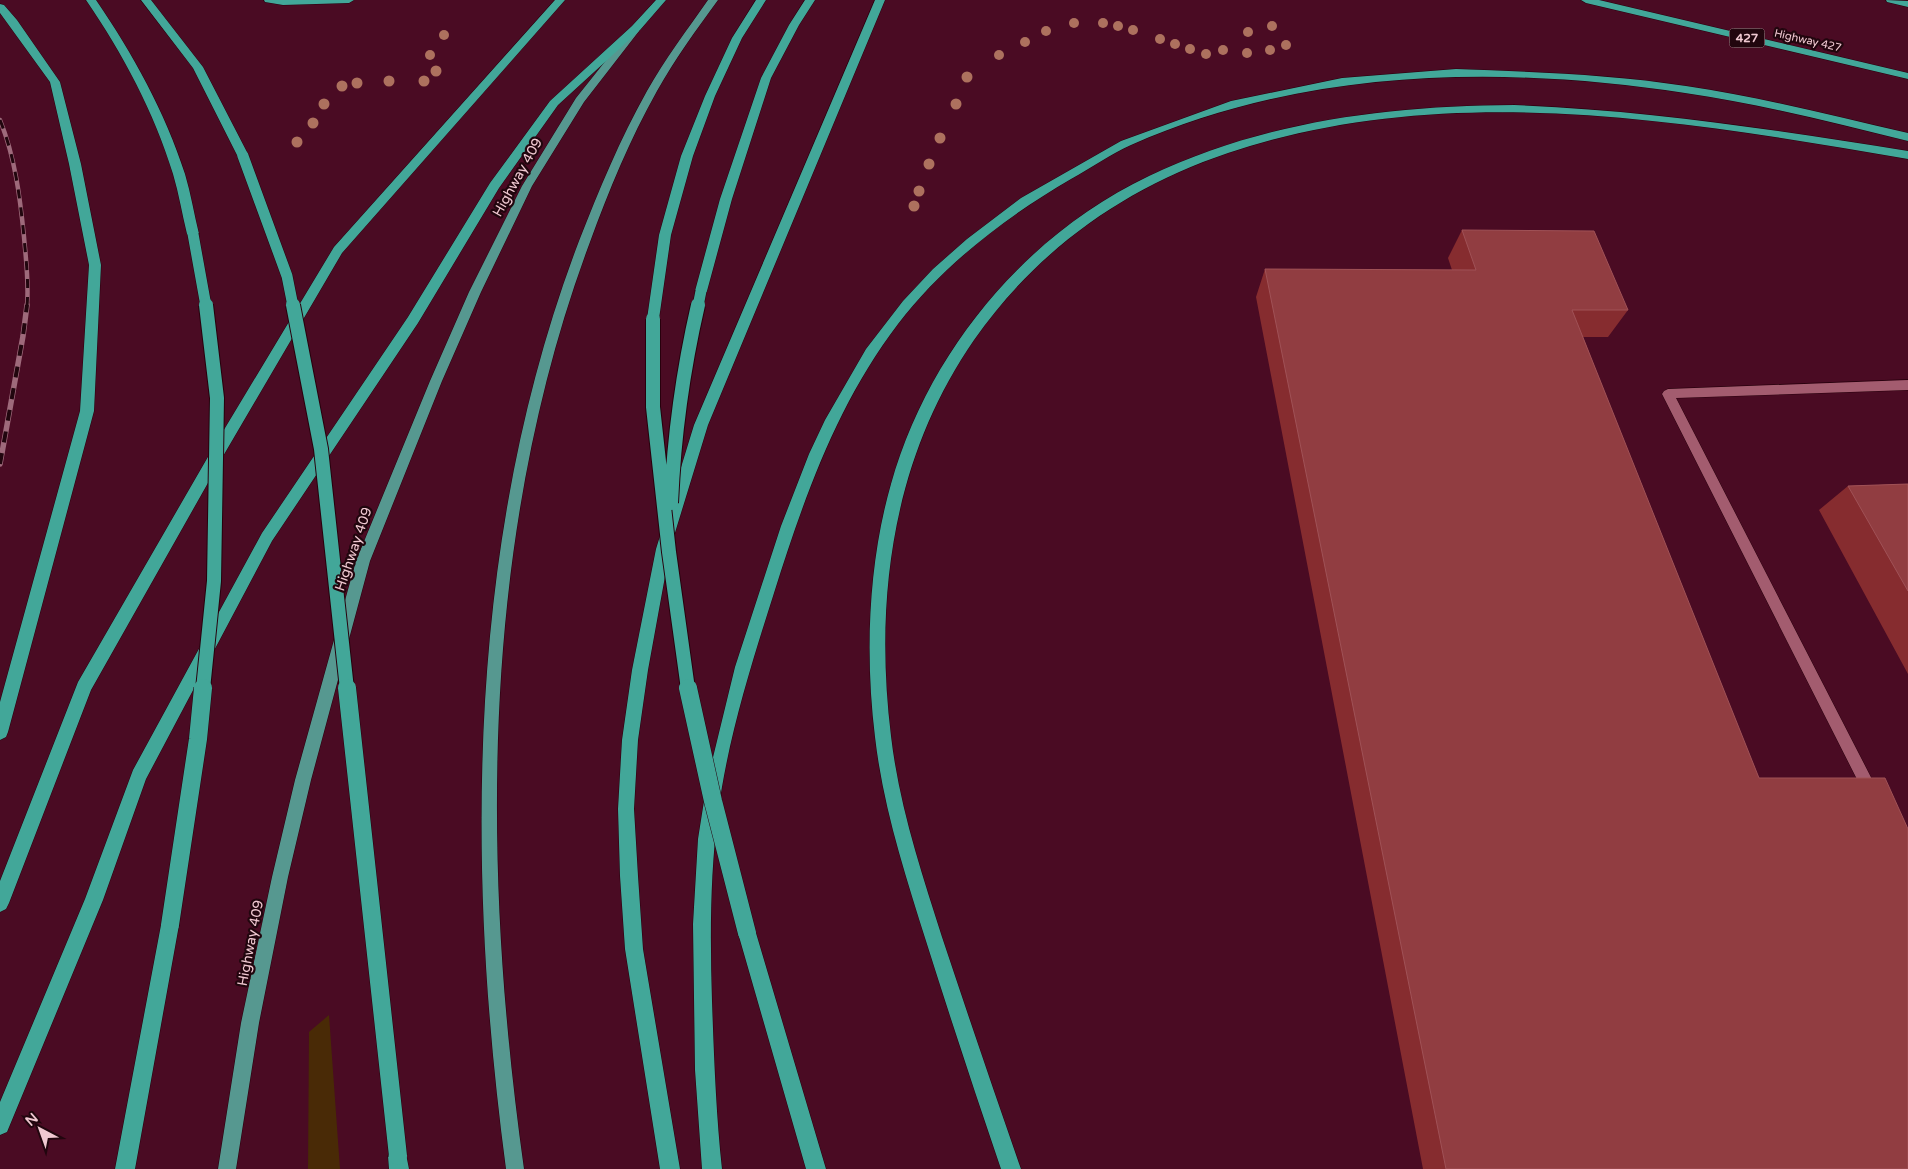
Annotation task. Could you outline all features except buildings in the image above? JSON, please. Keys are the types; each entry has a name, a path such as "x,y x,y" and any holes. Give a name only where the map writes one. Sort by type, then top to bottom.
{"highway":[{"path":"91,0 130,62 162,128 180,176 193,234 207,313 217,398 214,581 198,739 170,926 125,1169"},
{"path":"146,0 198,67 243,156 287,276 320,449 399,1162"},
{"path":"269,0 283,2 349,0"},
{"path":"0,903 84,687 221,447 338,250 560,0"},
{"name":"Highway 409","path":"227,1169 250,1022 280,877 310,754 363,561 432,390 475,292 527,186 580,100 660,0"},
{"path":"515,1169 506,1105 491,940 488,796 502,591 516,493 531,416 556,323 590,227 624,146 660,77 713,0"},
{"path":"761,0 737,38 710,96 686,156 666,235 653,319 653,407 669,552 688,689 713,801 747,933 816,1169"},
{"path":"669,552 672,464 678,414 701,291 726,199 766,78 810,0"},
{"path":"670,1169 634,948 630,885 626,809 630,740 640,670 663,549 701,425 880,0"},
{"name":"Highway 427","path":"1586,0 1908,76"},
{"path":"1891,0 1908,4"},
{"path":"0,7 13,22 55,82 75,164 95,265 87,412 0,732"},
{"path":"0,1125 94,900 139,776 266,537 413,320 494,186 548,111 554,103 636,28"},
{"path":"712,1169 703,1030 701,956 704,865 715,784 735,696 797,497 832,420 851,384 894,320 928,281 962,250 1001,217 1056,181 1108,151 1144,135 1185,119 1255,98 1306,87 1373,77 1501,72 1637,81 1730,96 1826,115 1908,137"},
{"path":"1011,1169 918,890 891,787 880,696 883,559 894,498 914,438 937,389 965,342 1001,295 1036,259 1070,230 1109,204 1182,166 1241,145 1305,128 1394,113 1455,109 1539,109 1622,113 1714,124 1908,155"}],"lane":[{"path":"1876,802 1668,394 1908,385"}],"shaded area":[{"path":"329,1015 340,1169 308,1169 309,1032"}],"railway":[{"path":"0,120 10,148 19,192 27,271 27,306"},
{"path":"0,464 27,305"}]}
